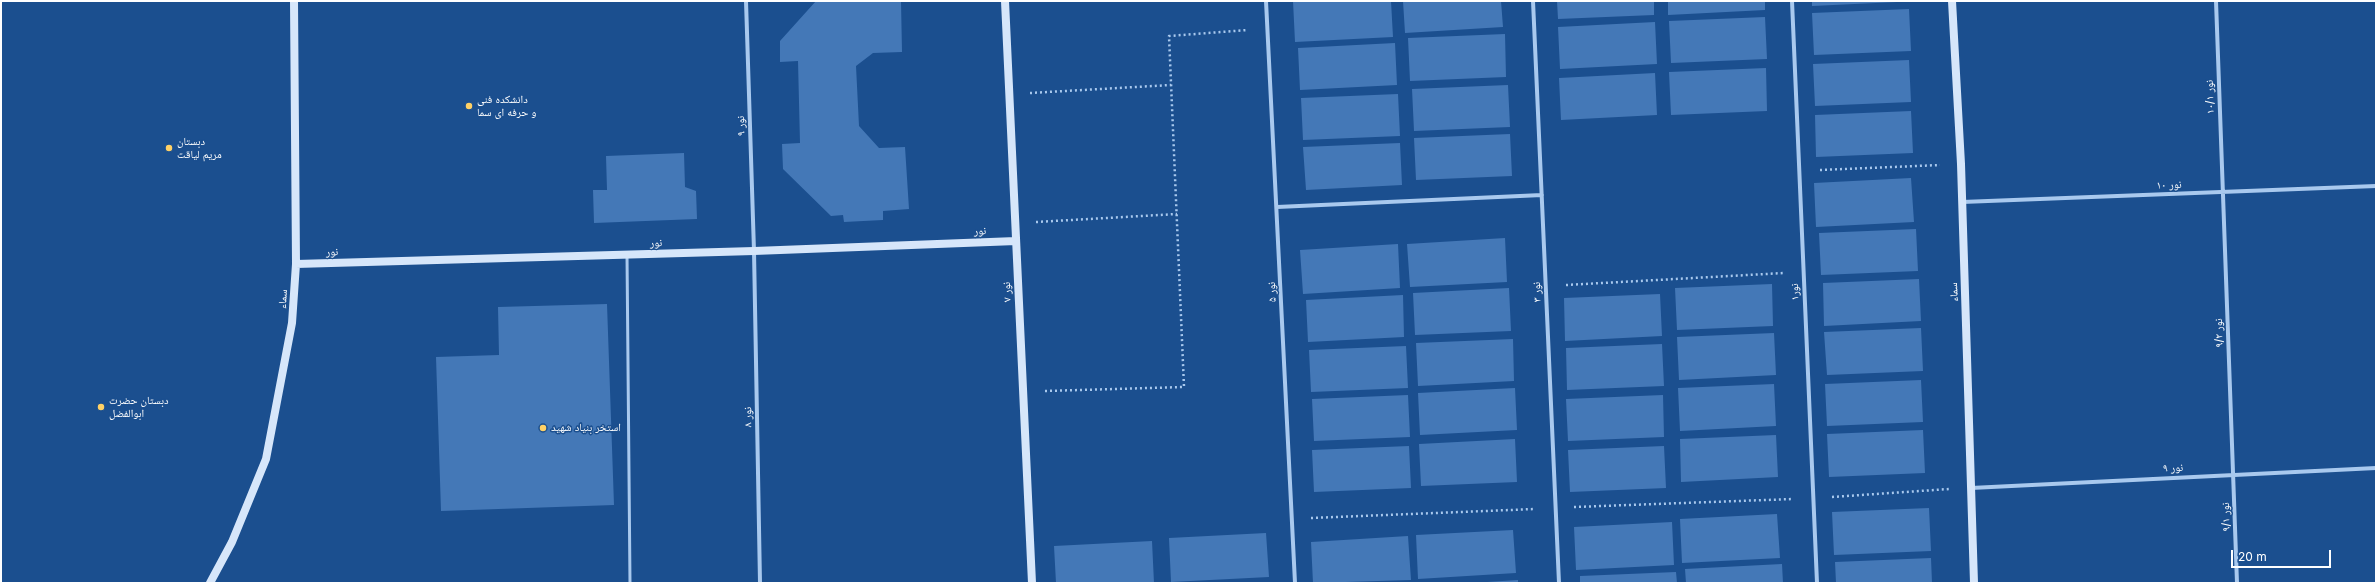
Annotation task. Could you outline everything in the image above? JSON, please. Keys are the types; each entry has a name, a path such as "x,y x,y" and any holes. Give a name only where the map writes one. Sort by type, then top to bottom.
{"street":[{"name":"سماء","path":"210,583 232,542 266,459 292,323 296,264 294,1"},
{"name":"نور ۹","path":"746,1 754,251"},
{"name":"نور ۷","path":"1005,1 1032,583"},
{"name":"نور ۵","path":"1266,1 1295,583"},
{"name":"نور ۳","path":"1533,1 1559,583"},
{"name":"نور۱","path":"1792,1 1817,583"},
{"name":"سماء","path":"1952,1 1961,164 1974,583"},
{"name":"نور ۱۰/۱","path":"2216,1 2223,192"},
{"name":"نور ۱۰","path":"1962,202 2376,186"},
{"name":"نور ۹/۲","path":"2223,192 2233,474"},
{"path":"1277,208 1542,195"},
{"name":"نور","path":"296,264 754,251 1016,241"},
{"name":"نور ۸","path":"754,251 760,583"},
{"name":"نور ۹","path":"1971,488 2376,468"},
{"name":"نور ۹/۱","path":"2233,474 2237,583"}],"lane":[{"path":"626,254 630,583"}],"path":[{"path":"1023,392 1184,387 1169,36 1268,28"},
{"path":"1009,94 1171,85"},
{"path":"1799,170 1961,164"},
{"path":"1015,222 1177,214"},
{"path":"1545,286 1804,272"},
{"path":"1292,518 1813,498 1971,488"}],"building":[{"path":"816,1 901,1 902,52 873,53 856,66 859,126 879,148 905,147 909,209 883,211 883,220 844,222 843,215 831,216 783,169 782,144 800,143 798,61 780,62 780,41"},
{"path":"1293,1 1391,1 1393,37 1295,42"},
{"path":"1403,1 1501,1 1503,27 1405,33"},
{"path":"1557,1 1654,1 1654,15 1558,19"},
{"path":"1668,1 1765,1 1765,10 1668,15"},
{"path":"1812,1 1896,1 1897,2 1812,6"},
{"path":"1909,9 1911,51 1814,55 1812,13"},
{"path":"1765,17 1767,59 1671,63 1669,21"},
{"path":"1655,22 1657,64 1560,69 1558,27"},
{"path":"1505,34 1506,77 1410,81 1408,38"},
{"path":"1395,43 1397,85 1300,90 1298,48"},
{"path":"1909,60 1911,102 1815,106 1813,64"},
{"path":"1766,68 1767,111 1671,115 1669,72"},
{"path":"1655,73 1657,115 1561,120 1559,78"},
{"path":"1508,85 1510,127 1414,131 1412,89"},
{"path":"1398,94 1400,136 1303,140 1301,98"},
{"path":"1911,111 1913,153 1816,157 1815,115"},
{"path":"1510,134 1512,176 1416,180 1414,138"},
{"path":"1400,143 1402,185 1306,190 1303,147"},
{"path":"684,153 685,187 696,191 697,219 594,223 593,190 607,190 606,156"},
{"path":"1911,178 1914,222 1816,227 1814,183"},
{"path":"1916,229 1918,271 1821,275 1819,233"},
{"path":"1505,238 1507,282 1410,287 1407,244"},
{"path":"1398,244 1400,288 1303,294 1300,250"},
{"path":"1919,279 1921,321 1824,326 1823,283"},
{"path":"1772,284 1773,326 1677,330 1675,288"},
{"path":"1509,288 1511,331 1415,335 1413,293"},
{"path":"1660,294 1662,336 1565,341 1564,298"},
{"path":"1403,295 1404,337 1308,342 1306,300"},
{"path":"607,304 614,505 441,511 436,357 499,355 498,307"},
{"path":"1921,328 1923,371 1827,375 1824,332"},
{"path":"1774,333 1776,375 1679,380 1677,337"},
{"path":"1513,339 1514,381 1418,386 1416,343"},
{"path":"1662,344 1664,386 1567,390 1566,348"},
{"path":"1406,346 1408,388 1311,392 1309,350"},
{"path":"1921,380 1923,422 1827,426 1825,384"},
{"path":"1774,384 1776,426 1680,431 1678,388"},
{"path":"1515,388 1517,430 1420,435 1418,393"},
{"path":"1408,395 1410,437 1314,441 1312,399"},
{"path":"1663,395 1664,437 1568,441 1566,399"},
{"path":"1923,430 1925,473 1829,477 1827,434"},
{"path":"1776,435 1778,477 1681,482 1680,439"},
{"path":"1515,439 1517,482 1421,486 1419,444"},
{"path":"1409,446 1411,488 1314,492 1312,450"},
{"path":"1664,446 1666,488 1570,492 1568,450"},
{"path":"1929,508 1931,551 1834,555 1832,512"},
{"path":"1777,514 1780,558 1682,563 1680,519"},
{"path":"1672,522 1674,565 1576,570 1574,527"},
{"path":"1513,530 1516,573 1418,579 1416,535"},
{"path":"1266,533 1269,577 1171,582 1169,538"},
{"path":"1408,536 1411,580 1313,583 1311,542"},
{"path":"1152,541 1154,583 1056,583 1054,546"},
{"path":"1931,558 1932,583 1836,583 1835,562"},
{"path":"1782,564 1783,583 1686,583 1685,569"},
{"path":"1676,572 1677,583 1580,583 1580,576"},
{"path":"1518,580 1518,583 1487,583 1487,582"}],"place":[{"name":"دانشکده فنی و حرفه ای سما","path":"469,106"},
{"name":"دبستان مریم لیاقت","path":"169,148"},
{"name":"دبستان حضرت ابوالفضل","path":"101,407"},
{"name":"استخر بنیاد شهید","path":"543,428"}]}
